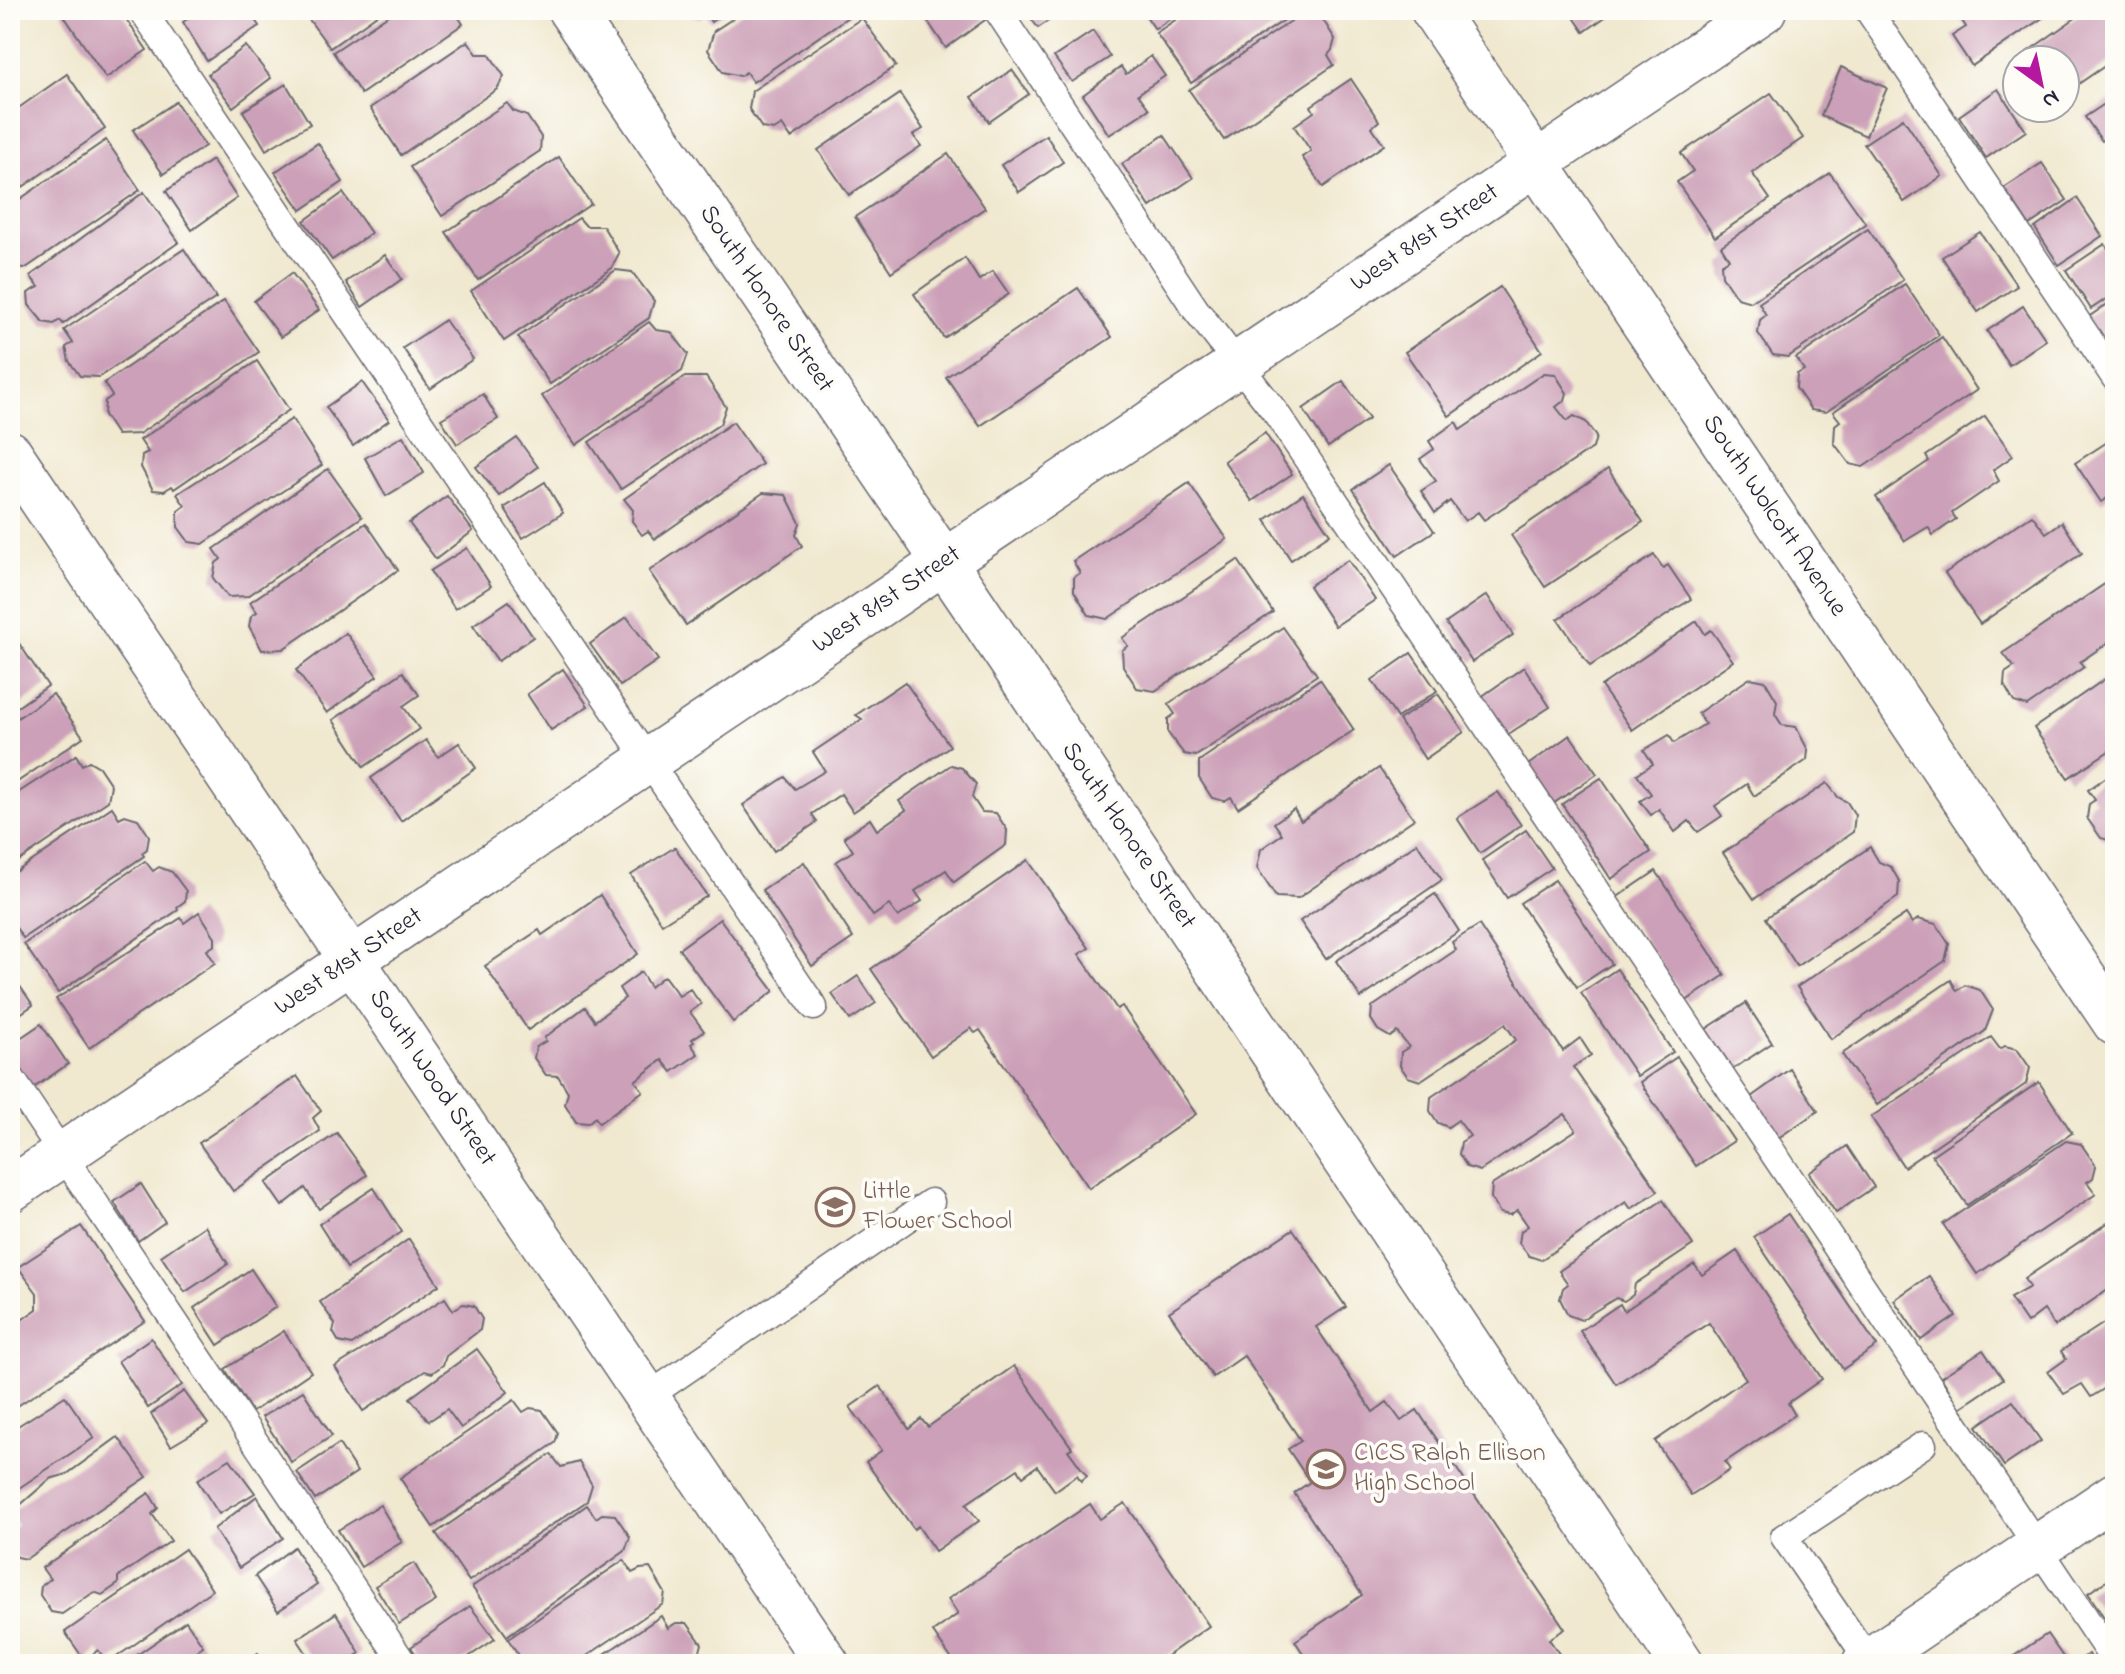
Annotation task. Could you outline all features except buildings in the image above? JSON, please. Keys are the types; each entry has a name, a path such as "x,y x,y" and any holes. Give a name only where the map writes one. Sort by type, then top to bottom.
{"street":[{"name":"South Honore Street","path":"570,10 1682,1664"},
{"name":"South Wolcott Avenue","path":"1433,10 2115,1023"},
{"name":"West 81st Street","path":"10,1190 1764,10"},
{"name":"South Wood Street","path":"10,453 827,1664"},
{"path":"1866,1662 2115,1495"}],"lane":[{"path":"142,10 814,1007"},
{"path":"997,10 1196,310 1276,413 2115,1662"},
{"path":"1868,10 2115,378"},
{"path":"10,1076 404,1664"},
{"path":"647,1397 931,1202"},
{"path":"1866,1662 1784,1537 1923,1445"}],"place":[{"name":"Little Flower School","path":"835,1207"},
{"name":"CICS Ralph Ellison High School","path":"1326,1469"}]}
